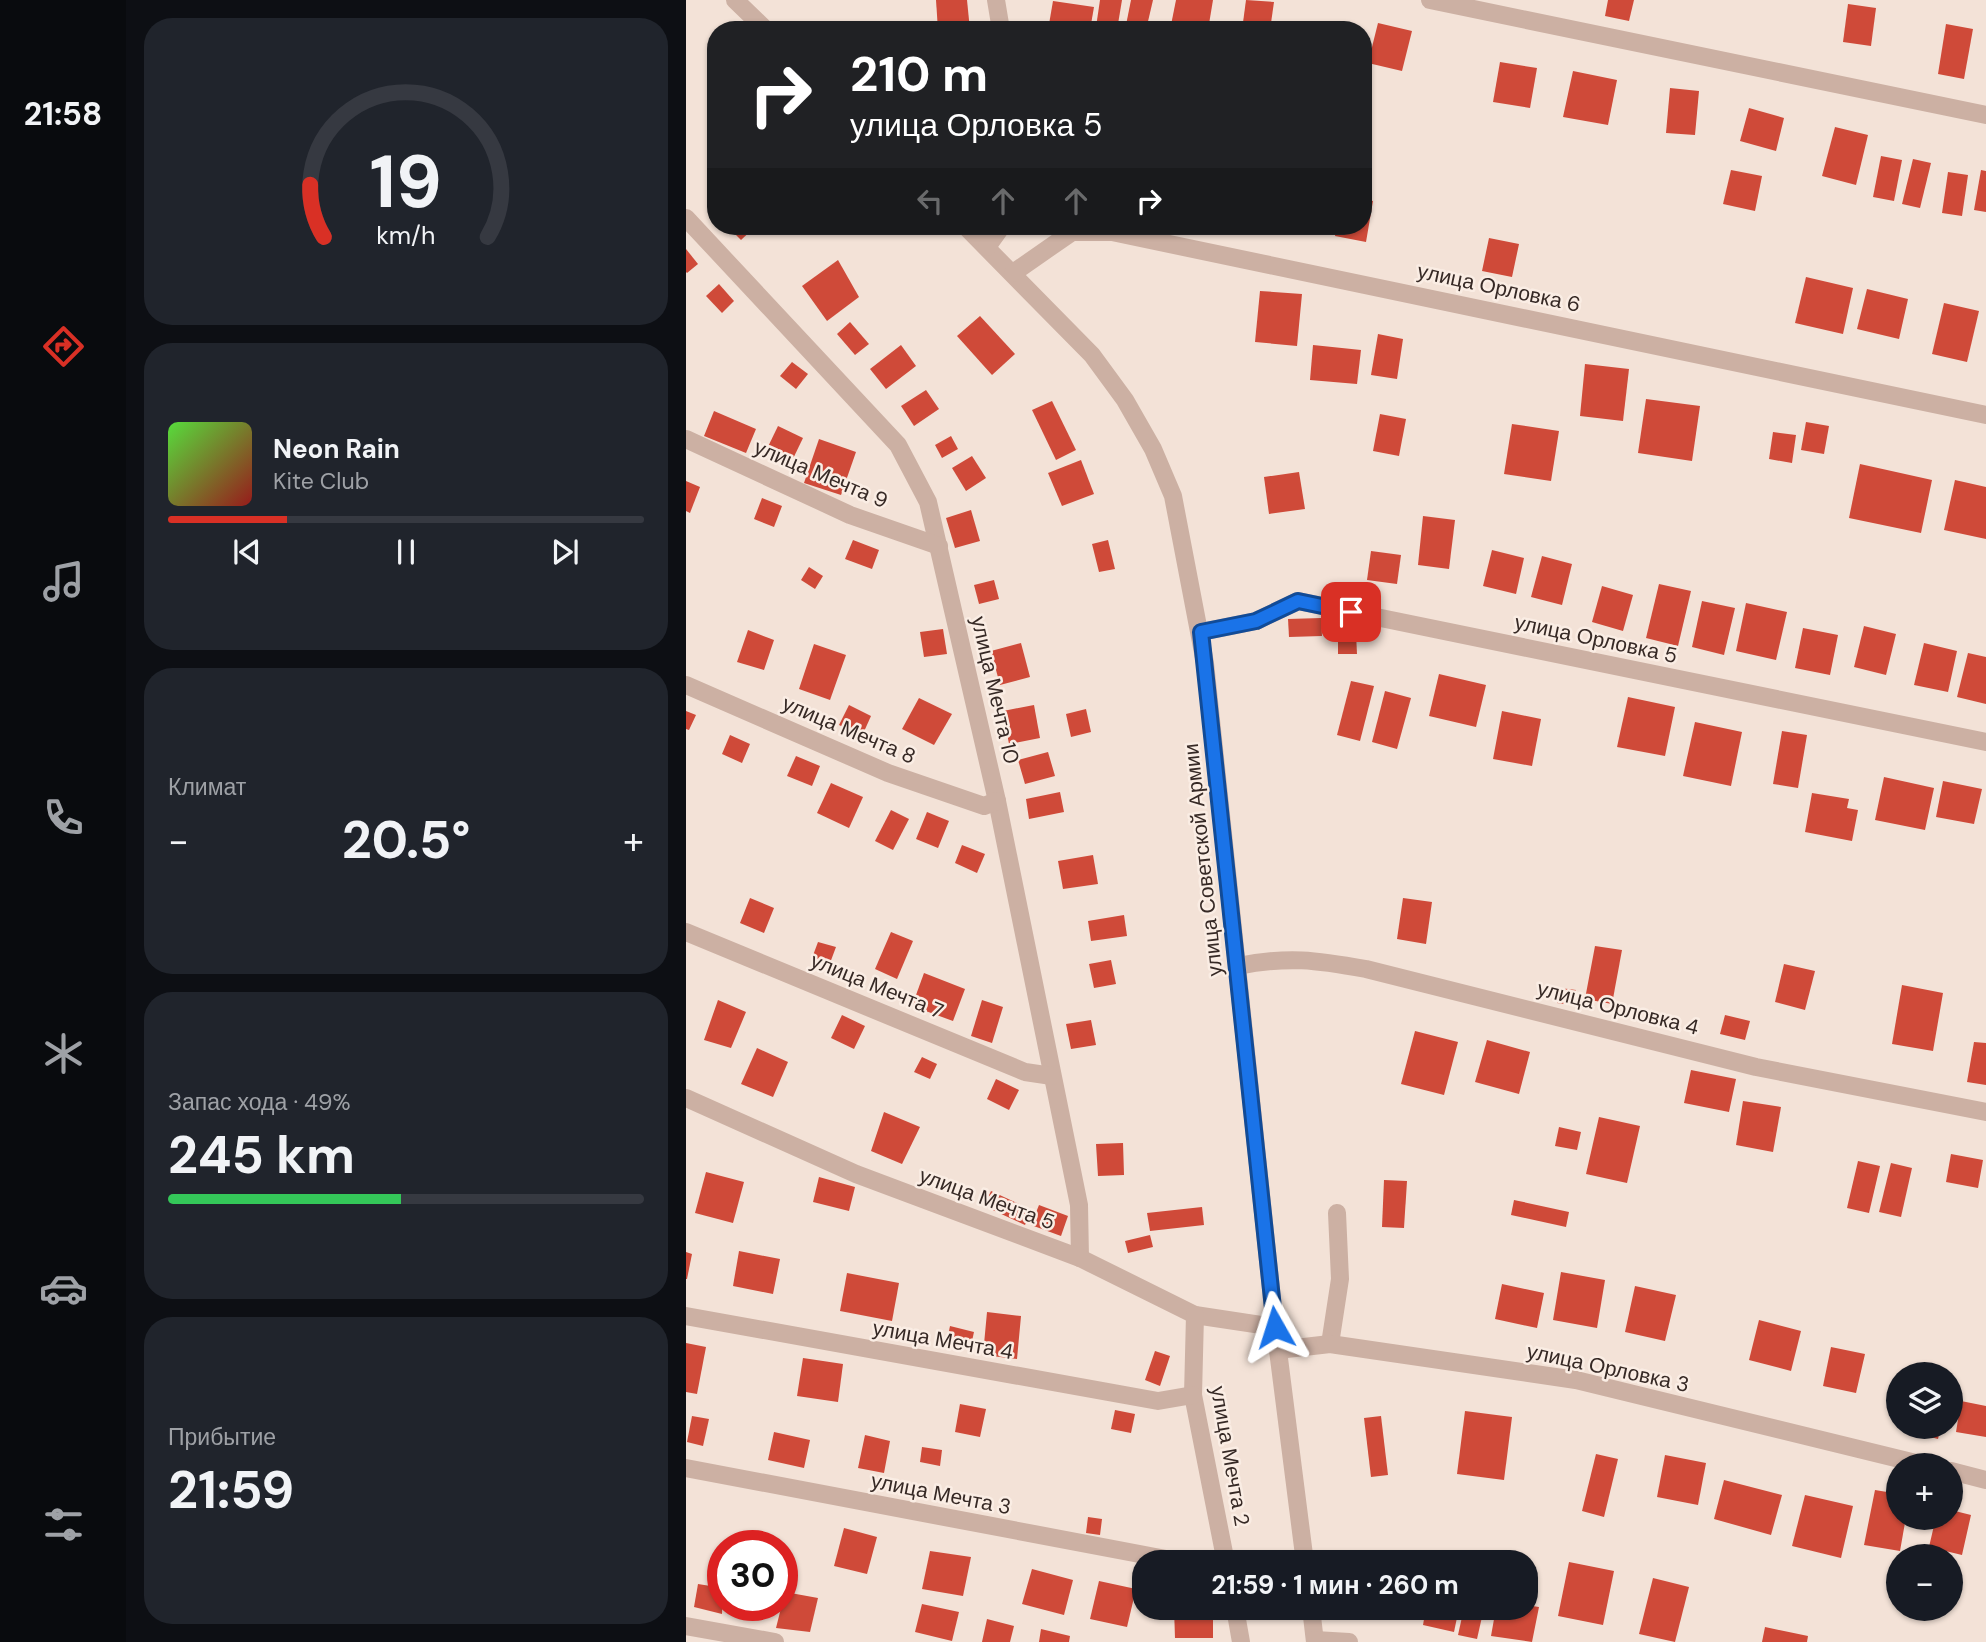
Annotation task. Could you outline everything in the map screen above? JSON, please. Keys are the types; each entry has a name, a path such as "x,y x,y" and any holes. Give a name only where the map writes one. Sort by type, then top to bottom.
{"street":[{"path":"735,0 757,21"},
{"path":"996,0 1000,21"},
{"path":"1430,0 1986,115"},
{"name":"улица Мечта 10","path":"686,218 898,445 928,502 997,802 1079,1205 1080,1258"},
{"name":"улица Советской Армии","path":"974,235 1092,355 1125,400 1153,449 1172,496 1201,632 1275,1327 1303,1550"},
{"path":"987,247 996,235"},
{"name":"улица Орловка 6","path":"1013,273 1061,235"},
{"name":"улица Орловка 6","path":"1126,235 1986,415"},
{"name":"улица Мечта 9","path":"686,439 850,515 939,546"},
{"name":"улица Орловка 5","path":"1201,632 1256,621 1298,601 1986,742"},
{"name":"улица Мечта 8","path":"686,685 888,773 984,806 997,802"},
{"name":"улица Мечта 7","path":"686,932 1025,1072 1052,1076"},
{"name":"улица Орловка 4","path":"1238,966 1273,959 1309,958 1442,986 1756,1067 1986,1112"},
{"name":"улица Мечта 5","path":"686,1098 856,1174 1080,1258 1195,1315 1275,1327"},
{"path":"1330,1344 1340,1279 1338,1213"},
{"name":"улица Мечта 2","path":"1195,1315 1193,1395 1224,1550"},
{"name":"улица Мечта 4","path":"686,1316 1158,1401 1193,1395"},
{"name":"улица Орловка 3","path":"1278,1350 1330,1344 1576,1380 1886,1456"},
{"name":"улица Мечта 3","path":"686,1468 1132,1553"},
{"path":"1963,1474 1986,1480"},
{"path":"1237,1620 1241,1642"},
{"path":"1312,1620 1315,1641 1349,1642"},
{"path":"686,1626 775,1642"}],"building":[{"path":"936,0 967,0 969,21 937,21"},
{"path":"1100,0 1122,0 1118,21 1097,21"},
{"path":"1131,0 1153,0 1148,21 1127,21"},
{"path":"1176,0 1213,0 1210,21 1172,21"},
{"path":"1246,0 1274,2 1271,21 1243,21"},
{"path":"1608,0 1634,0 1629,21 1605,16"},
{"path":"1053,1 1094,7 1092,21 1050,21"},
{"path":"1848,4 1876,8 1871,46 1843,42"},
{"path":"1378,23 1412,31 1402,71 1372,64 1372,47"},
{"path":"1946,24 1973,29 1964,79 1938,74"},
{"path":"1500,62 1537,68 1530,108 1493,102"},
{"path":"1573,71 1617,80 1608,125 1563,117"},
{"path":"1670,88 1699,91 1695,135 1666,133"},
{"path":"1749,108 1784,118 1776,151 1740,141"},
{"path":"1835,127 1868,135 1856,185 1822,176"},
{"path":"1881,156 1902,160 1894,201 1873,197"},
{"path":"1913,159 1931,163 1920,208 1902,204"},
{"path":"1731,170 1762,176 1755,211 1723,204"},
{"path":"1981,170 1986,171 1986,212 1974,210"},
{"path":"1948,172 1968,175 1962,216 1942,213"},
{"path":"1335,235 1367,235 1366,242"},
{"path":"1489,238 1519,244 1512,277 1482,271"},
{"path":"686,249 698,264 687,273 686,272"},
{"path":"838,260 859,297 827,321 802,286"},
{"path":"1806,277 1853,288 1843,334 1795,323"},
{"path":"719,284 734,301 722,313 706,296"},
{"path":"1867,289 1908,299 1899,339 1857,329"},
{"path":"1260,291 1302,294 1297,346 1255,342"},
{"path":"1944,303 1979,311 1967,362 1932,354"},
{"path":"980,316 1015,354 992,375 957,336"},
{"path":"850,322 869,344 855,355 837,334"},
{"path":"1378,334 1403,339 1397,379 1371,375"},
{"path":"901,345 916,366 886,389 870,369"},
{"path":"1313,345 1361,350 1357,384 1310,380"},
{"path":"792,362 808,374 796,389 780,376"},
{"path":"1585,364 1629,369 1623,421 1580,416"},
{"path":"926,390 939,409 914,426 901,406"},
{"path":"1646,399 1700,406 1692,461 1638,453"},
{"path":"1052,401 1076,450 1056,460 1032,410"},
{"path":"714,411 756,429 746,453 704,436"},
{"path":"1380,414 1406,419 1399,456 1373,451"},
{"path":"1806,422 1829,426 1824,454 1801,450"},
{"path":"1512,424 1559,431 1551,481 1504,474"},
{"path":"778,426 803,438 789,467 764,455"},
{"path":"1773,432 1796,435 1792,463 1769,459"},
{"path":"951,436 958,449 942,458 935,445"},
{"path":"819,439 856,452 841,495 804,483"},
{"path":"972,456 986,478 966,491 952,468"},
{"path":"1081,460 1094,494 1062,506 1048,473"},
{"path":"1860,464 1932,480 1921,533 1849,518"},
{"path":"1299,472 1305,509 1269,514 1264,477"},
{"path":"1955,480 1986,487 1986,539 1944,530"},
{"path":"686,481 700,487 690,513 686,511"},
{"path":"762,498 782,506 774,527 754,519"},
{"path":"971,510 980,541 955,548 946,518"},
{"path":"1423,516 1455,520 1449,569 1418,565"},
{"path":"853,540 879,550 872,569 845,559"},
{"path":"1108,540 1115,569 1099,572 1092,544"},
{"path":"1492,550 1524,558 1516,594 1483,586"},
{"path":"1371,551 1401,555 1397,584 1367,580"},
{"path":"1542,556 1572,564 1562,605 1531,597"},
{"path":"809,567 823,576 815,589 801,580"},
{"path":"994,580 999,599 979,604 974,585"},
{"path":"1659,584 1691,591 1678,646 1646,638"},
{"path":"1602,586 1633,595 1623,631 1592,622"},
{"path":"1702,601 1735,608 1724,655 1692,647"},
{"path":"1746,603 1787,612 1776,660 1736,651"},
{"path":"1321,618 1322,636 1289,637 1288,619"},
{"path":"1864,626 1896,634 1886,675 1854,667"},
{"path":"1803,628 1838,635 1830,675 1795,668"},
{"path":"943,629 947,654 924,657 920,632"},
{"path":"748,630 774,640 764,670 737,662"},
{"path":"1338,633 1356,633 1357,654 1338,654"},
{"path":"1021,643 1030,677 1000,685 991,651"},
{"path":"1924,643 1957,651 1948,692 1914,685"},
{"path":"814,644 846,655 830,700 799,689"},
{"path":"1968,653 1986,657 1986,704 1957,697"},
{"path":"1439,674 1486,685 1476,727 1429,716"},
{"path":"1351,681 1374,686 1360,741 1337,735"},
{"path":"1385,691 1411,698 1397,749 1372,742"},
{"path":"1628,697 1675,707 1665,756 1617,747"},
{"path":"919,698 952,714 934,745 902,729"},
{"path":"849,705 871,716 862,736 839,725"},
{"path":"1034,705 1040,738 1009,744 1003,711"},
{"path":"1086,709 1091,732 1071,737 1066,714"},
{"path":"686,711 696,715 689,730 686,729"},
{"path":"1502,711 1541,719 1532,766 1493,759"},
{"path":"1695,722 1742,732 1731,786 1683,776"},
{"path":"1782,731 1807,735 1798,788 1773,784"},
{"path":"730,735 750,744 742,763 722,754"},
{"path":"1048,752 1055,776 1025,784 1018,760"},
{"path":"796,756 820,766 812,786 787,776"},
{"path":"1884,777 1934,788 1925,830 1875,820"},
{"path":"1943,781 1982,789 1974,824 1936,817"},
{"path":"831,783 863,797 849,828 817,813"},
{"path":"1060,792 1064,812 1029,819 1026,799"},
{"path":"1812,793 1849,799 1847,808 1858,810 1852,841 1805,832"},
{"path":"891,810 909,819 893,850 875,841"},
{"path":"927,812 949,821 938,848 916,839"},
{"path":"962,845 985,854 977,873 955,863"},
{"path":"1093,855 1098,884 1063,889 1058,861"},
{"path":"750,898 774,908 764,933 740,923"},
{"path":"1403,898 1432,902 1426,944 1397,939"},
{"path":"1124,915 1127,936 1091,941 1088,921"},
{"path":"891,932 913,941 897,979 875,969"},
{"path":"818,942 836,947 830,963 812,958"},
{"path":"1595,946 1622,950 1612,1004 1585,999"},
{"path":"1111,960 1116,984 1094,988 1089,964"},
{"path":"1784,964 1815,971 1805,1010 1775,1002"},
{"path":"924,973 965,989 953,1021 912,1006"},
{"path":"1902,985 1943,993 1933,1051 1892,1044"},
{"path":"1560,988 1576,990 1573,1005 1557,1003"},
{"path":"718,1000 746,1012 731,1048 704,1040"},
{"path":"982,1000 1003,1007 992,1043 971,1036"},
{"path":"842,1015 865,1026 854,1049 831,1038"},
{"path":"1725,1015 1750,1021 1745,1040 1720,1034"},
{"path":"1091,1020 1096,1045 1071,1049 1066,1024"},
{"path":"1415,1031 1458,1042 1444,1095 1401,1084"},
{"path":"1487,1040 1530,1052 1519,1094 1475,1082"},
{"path":"1974,1042 1986,1043 1986,1085 1967,1082"},
{"path":"757,1048 788,1062 773,1097 741,1084"},
{"path":"922,1057 937,1064 930,1079 914,1072"},
{"path":"1691,1070 1736,1079 1729,1112 1684,1103"},
{"path":"996,1079 1019,1090 1009,1110 987,1099"},
{"path":"1743,1101 1781,1107 1773,1152 1736,1145"},
{"path":"884,1112 920,1127 902,1164 871,1151"},
{"path":"1599,1117 1640,1126 1627,1183 1586,1174"},
{"path":"1559,1127 1581,1132 1577,1150 1555,1146"},
{"path":"1123,1143 1124,1175 1098,1176 1096,1144"},
{"path":"1951,1154 1983,1160 1978,1188 1946,1182"},
{"path":"1858,1161 1880,1166 1869,1213 1847,1208"},
{"path":"1891,1163 1912,1168 1901,1217 1879,1212"},
{"path":"706,1172 744,1182 733,1223 695,1213"},
{"path":"819,1177 855,1187 849,1211 813,1202"},
{"path":"1384,1180 1407,1181 1404,1228 1382,1227"},
{"path":"991,1191 1032,1210 1025,1225 984,1206"},
{"path":"1514,1200 1569,1212 1566,1227 1511,1215"},
{"path":"1039,1205 1068,1216 1061,1236 1031,1225"},
{"path":"1202,1207 1204,1225 1150,1231 1147,1213"},
{"path":"1150,1235 1153,1247 1128,1253 1125,1241"},
{"path":"739,1251 780,1259 773,1294 733,1286"},
{"path":"686,1252 692,1254 687,1279 686,1279"},
{"path":"1561,1272 1605,1280 1597,1328 1553,1320"},
{"path":"847,1273 899,1283 892,1321 840,1311"},
{"path":"1502,1284 1544,1293 1537,1328 1495,1319"},
{"path":"1635,1286 1676,1295 1665,1341 1625,1332"},
{"path":"987,1312 1021,1316 1017,1359 983,1355"},
{"path":"1759,1320 1801,1331 1791,1371 1749,1360"},
{"path":"950,1326 974,1332 970,1350 946,1345"},
{"path":"686,1343 706,1347 697,1394 686,1392"},
{"path":"1831,1347 1865,1354 1856,1393 1823,1386"},
{"path":"1155,1351 1170,1356 1160,1386 1145,1380"},
{"path":"803,1358 843,1364 838,1402 797,1396"},
{"path":"1963,1401 1986,1406 1986,1437 1963,1433"},
{"path":"960,1404 986,1409 980,1437 955,1432"},
{"path":"1115,1410 1135,1414 1131,1433 1111,1429"},
{"path":"1465,1411 1512,1417 1504,1480 1457,1474"},
{"path":"692,1416 709,1419 703,1446 687,1442"},
{"path":"1381,1416 1388,1475 1371,1477 1364,1418"},
{"path":"774,1432 810,1440 804,1468 768,1460"},
{"path":"865,1435 890,1441 884,1473 858,1468"},
{"path":"922,1447 942,1450 940,1466 920,1462"},
{"path":"1596,1454 1618,1459 1604,1517 1582,1511"},
{"path":"1665,1455 1706,1463 1698,1505 1657,1497"},
{"path":"1724,1480 1782,1495 1771,1535 1714,1519"},
{"path":"1875,1490 1886,1492 1886,1530 1904,1530 1901,1544 1886,1544 1886,1549 1864,1545"},
{"path":"1805,1495 1853,1506 1841,1558 1792,1546"},
{"path":"1963,1513 1971,1515 1963,1551 1963,1544 1930,1544 1933,1530 1963,1530"},
{"path":"1088,1517 1102,1519 1100,1535 1086,1533"},
{"path":"844,1528 877,1537 867,1574 834,1566"},
{"path":"930,1551 971,1557 963,1596 922,1589"},
{"path":"1569,1562 1614,1571 1603,1625 1558,1616"},
{"path":"1032,1569 1073,1580 1064,1615 1022,1604"},
{"path":"1653,1578 1689,1587 1675,1642 1639,1634"},
{"path":"1099,1581 1132,1588 1132,1606 1127,1627 1090,1619"},
{"path":"698,1584 707,1585 707,1610 694,1607"},
{"path":"798,1594 818,1598 810,1632 776,1628 778,1621 798,1621"},
{"path":"922,1604 959,1612 952,1641 915,1632"},
{"path":"987,1619 1014,1626 1010,1642 982,1642"},
{"path":"1174,1620 1213,1620 1213,1638 1175,1638"},
{"path":"1424,1620 1456,1620 1454,1632 1423,1625"},
{"path":"1461,1620 1481,1620 1477,1639 1458,1635"},
{"path":"1494,1620 1536,1620 1532,1642 1491,1636"},
{"path":"1765,1627 1808,1636 1807,1642 1762,1642"},
{"path":"1041,1629 1070,1636 1069,1642 1039,1642"}],"route":[{"path":"1275,1327 1201,632 1256,621 1298,601 1351,612"}]}
